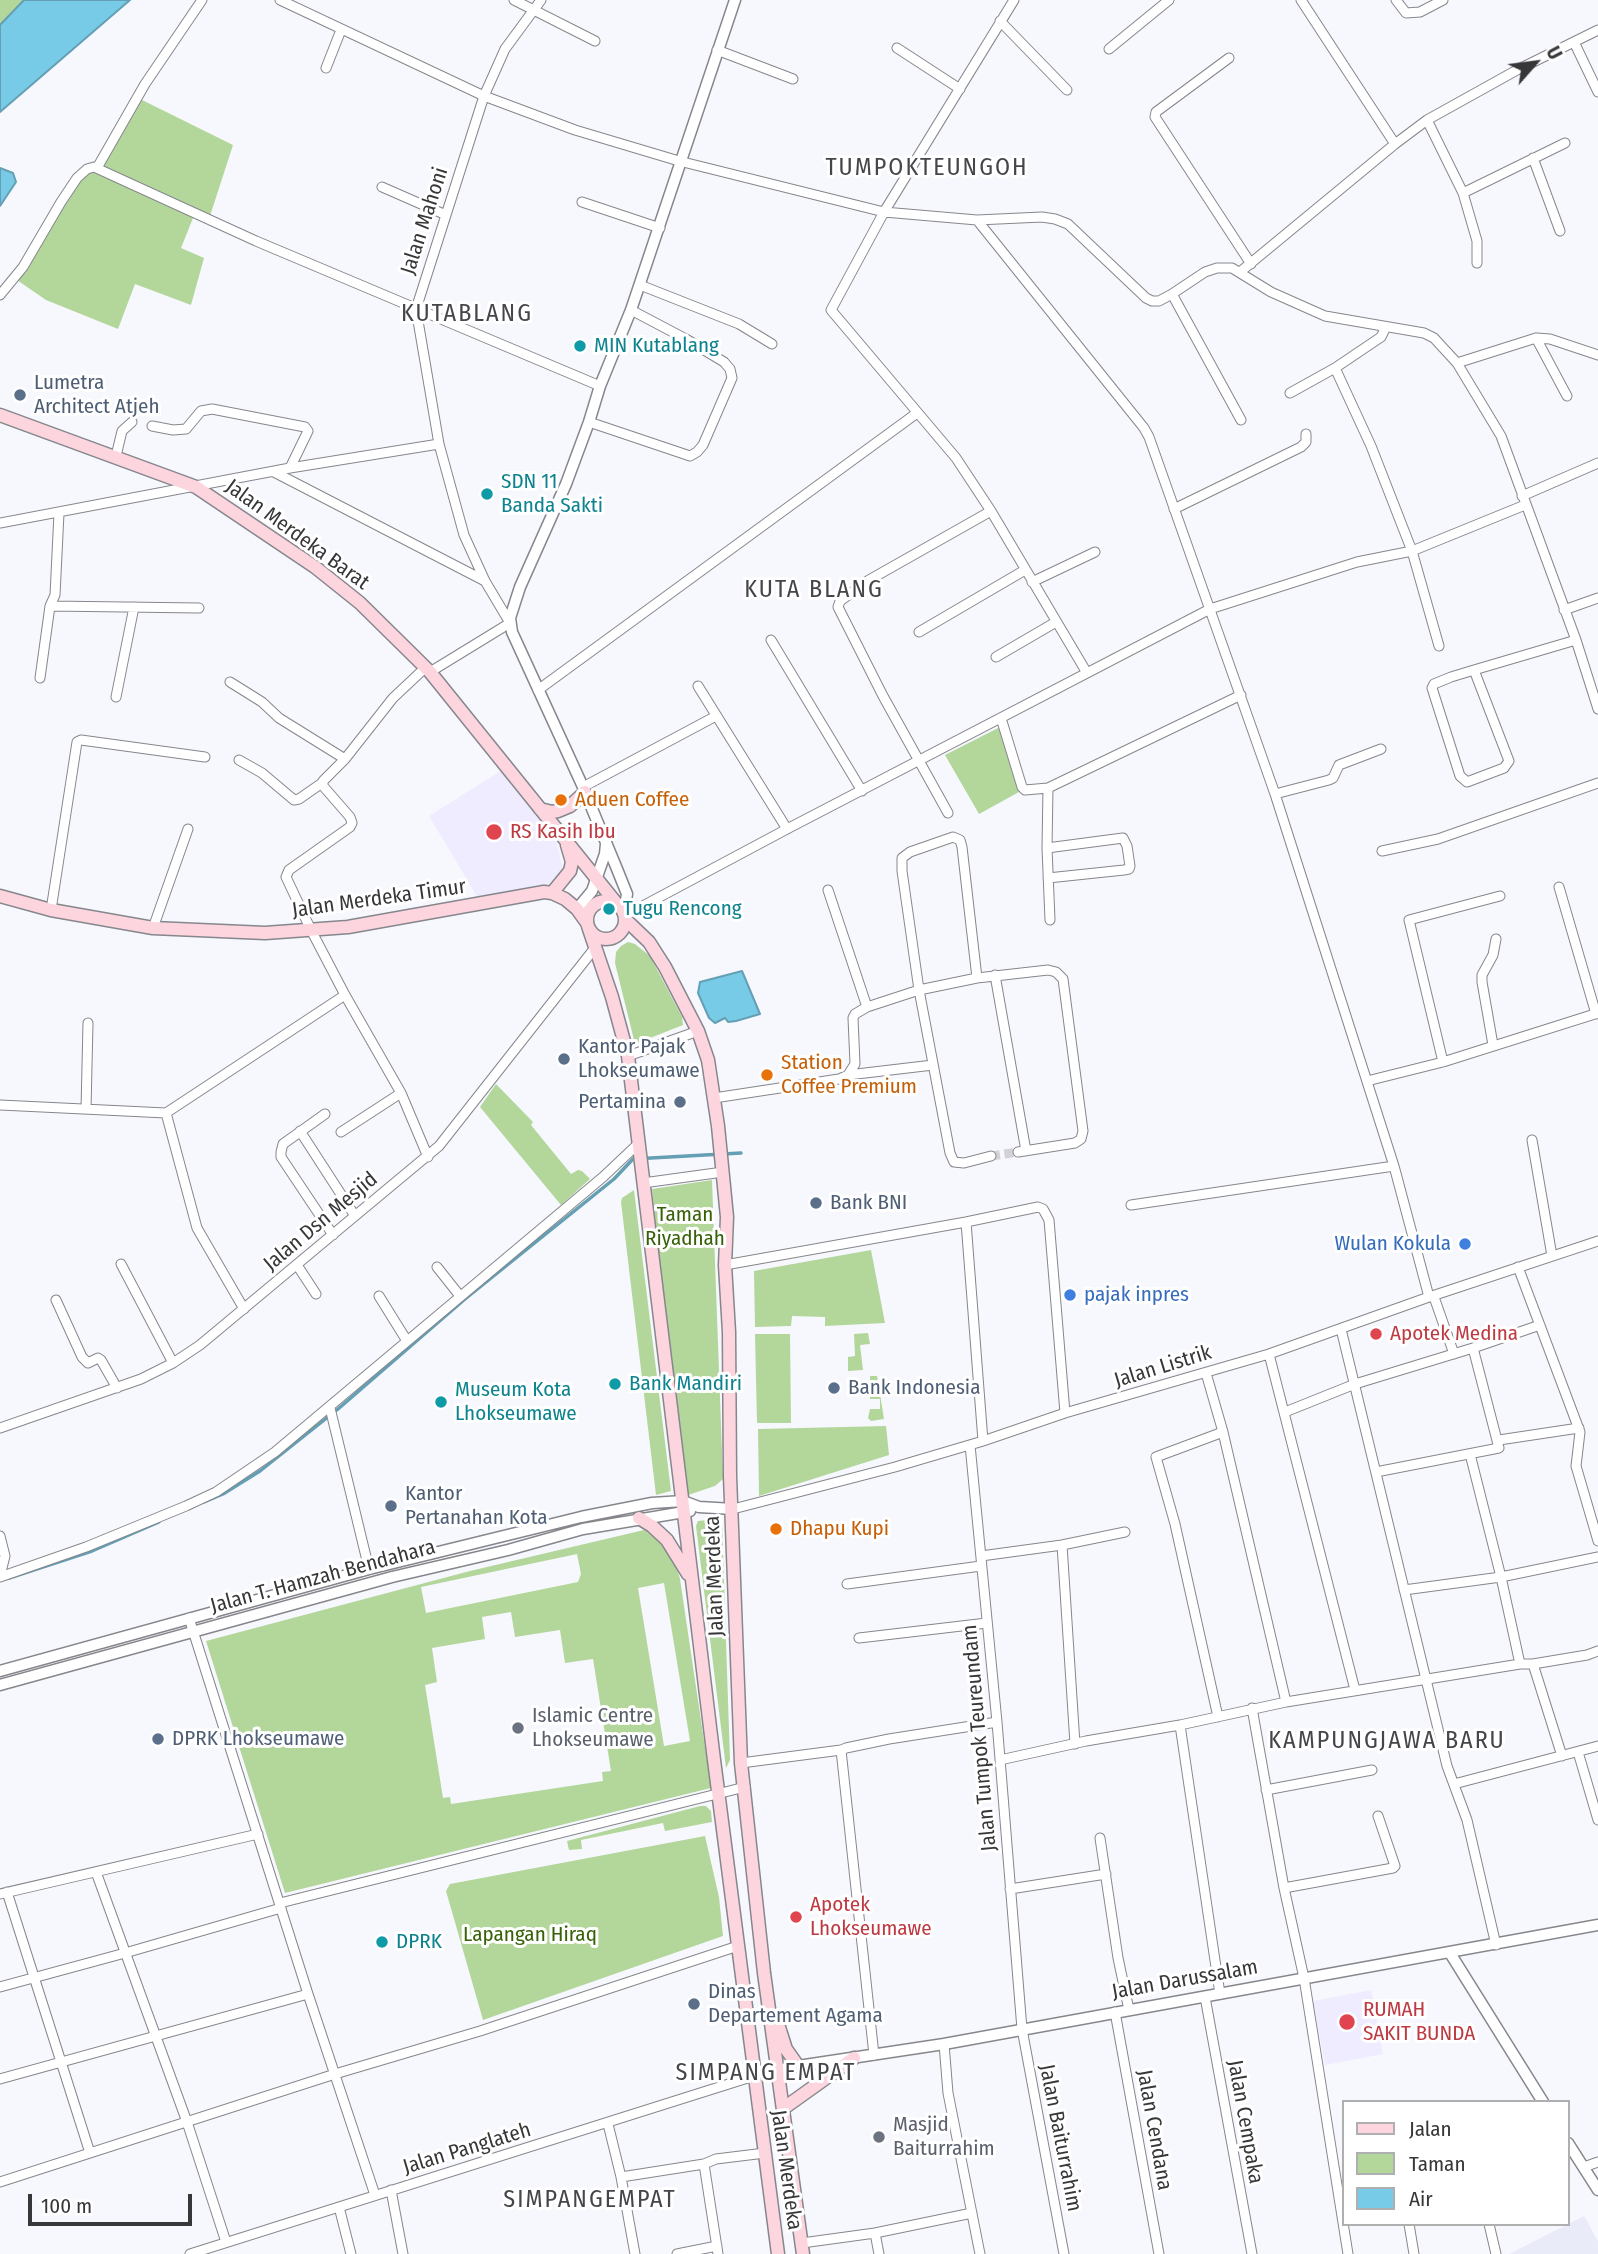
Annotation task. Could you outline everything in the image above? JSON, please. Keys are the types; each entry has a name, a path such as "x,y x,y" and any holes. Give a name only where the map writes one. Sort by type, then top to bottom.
{"main road":[{"name":"Jalan Merdeka Barat","path":"0,415 196,487 315,567 360,603 428,670 597,878 622,913"},
{"path":"540,808 552,812 570,806 584,789"},
{"path":"562,835 570,852 570,870 552,893 577,909 588,926 596,937 602,939 613,937 622,930 622,913 604,900 589,910 588,926"},
{"name":"Jalan Merdeka Timur","path":"0,896 51,910 153,928 265,933 366,924 533,893 552,893"},
{"name":"Jalan Merdeka","path":"622,913 649,942 698,1031 708,1060 715,1098 727,1217 726,1265 741,1763 764,1973 802,2248"},
{"name":"Jalan Merdeka","path":"588,926 628,1056 778,2254"},
{"path":"639,1518 660,1531 683,1563 693,1584"},
{"path":"764,1973 786,2049 799,2066"},
{"path":"784,2108 854,2058"}],"street":[{"path":"97,168 152,74 202,0"},
{"path":"280,0 484,96 575,130 679,160 884,212 977,220 1042,217 1055,219 1068,224 1146,298 1159,301 1205,272 1217,268 1232,268 1271,292 1325,316 1424,333 1434,338 1457,363 1501,436 1564,610 1593,677 1598,709"},
{"path":"514,0 595,41"},
{"name":"Jalan Mahoni","path":"510,623 485,581 464,535 439,444 416,309 484,96 505,49 541,0"},
{"path":"622,913 627,894 584,789 510,623 511,610 566,484 600,386 631,310 660,228 679,160 735,0"},
{"path":"1014,0 884,212 831,310 956,458 1087,673"},
{"path":"1109,48 1169,0"},
{"path":"1301,0 1395,144"},
{"path":"1396,0 1406,13 1420,12 1443,0"},
{"path":"1000,21 1067,90"},
{"path":"326,68 341,30"},
{"path":"1240,272 1427,120 1517,70 1598,30"},
{"path":"1574,42 1598,92"},
{"path":"897,48 960,89"},
{"path":"717,50 793,79"},
{"path":"1229,58 1156,112 1155,117 1251,264"},
{"path":"1427,120 1463,193 1477,241 1477,263"},
{"path":"1463,193 1565,142"},
{"path":"1534,158 1560,231"},
{"path":"0,295 23,267 77,178 87,169 97,168 256,241 600,386"},
{"path":"382,187 446,215"},
{"path":"582,202 660,228"},
{"path":"977,220 1144,428 1275,794 1394,1167 1432,1297 1454,1354"},
{"path":"640,285 739,324 772,344"},
{"path":"1172,294 1241,420"},
{"path":"589,422 690,456 703,445 732,378 730,369 724,362 631,310"},
{"path":"1290,393 1335,368 1381,337 1386,327"},
{"path":"1457,363 1536,338 1550,339 1598,355"},
{"path":"1536,338 1567,396"},
{"path":"1335,368 1376,458 1412,551 1439,646"},
{"path":"152,426 173,430 186,429 201,411 212,409 305,427 308,430 290,468"},
{"path":"538,690 917,414"},
{"path":"116,456 122,431 132,422"},
{"path":"1174,509 1301,447 1306,442 1306,434"},
{"path":"0,523 290,468 439,444"},
{"path":"622,913 1210,609 1357,562 1412,551 1598,463"},
{"path":"274,472 485,581"},
{"path":"948,813 838,607 840,601 869,580 990,511"},
{"path":"40,678 50,606 55,595 59,513"},
{"path":"1032,582 1095,552"},
{"path":"919,632 1025,570"},
{"path":"1564,610 1598,598"},
{"path":"50,606 199,608"},
{"path":"116,697 134,607"},
{"path":"996,657 1056,622"},
{"path":"239,760 262,773 294,800 299,799 322,783 345,759 393,698 428,670 510,623"},
{"path":"771,640 862,790"},
{"path":"1474,670 1509,761 1504,768 1467,782 1460,776 1432,688 1434,684 1451,677 1474,670 1576,640"},
{"path":"230,682 262,702 279,718 345,759"},
{"path":"698,686 786,829"},
{"path":"1001,718 1022,787 1025,790 1048,788 1241,695"},
{"path":"584,789 716,716"},
{"path":"51,910 77,742 80,740 205,757"},
{"path":"1275,794 1329,780 1333,778 1339,765 1381,749"},
{"path":"322,783 352,823 287,873 287,881 310,930 401,1093 428,1157"},
{"path":"1382,851 1438,839 1598,783"},
{"path":"1048,788 1050,920"},
{"path":"153,928 188,828"},
{"path":"978,978 962,847 960,840 953,837 910,852 902,858 902,871 919,990 950,1153 954,1162 964,1163 991,1156"},
{"path":"1047,848 1123,838 1130,866 1124,870 1048,878"},
{"path":"577,909 592,891 606,853 606,841"},
{"path":"1367,1081 1443,1062 1597,1013 1559,887"},
{"path":"828,890 867,1007"},
{"path":"1443,1062 1409,920 1500,896"},
{"path":"1493,1045 1482,975 1493,956 1496,939"},
{"name":"Jalan Dsn Mesjid","path":"0,1428 117,1388 173,1363 200,1345 428,1157 594,949"},
{"path":"848,1075 855,1064 853,1018 867,1007 919,990 978,978 995,975 1048,970 1056,972 1063,979 1083,1131 1081,1139 1075,1143 1022,1151 995,975"},
{"path":"0,1105 166,1113 345,995"},
{"path":"86,1110 88,1023"},
{"path":"628,1056 698,1031"},
{"path":"715,1098 839,1080 848,1075 933,1065"},
{"path":"341,1132 401,1093"},
{"path":"166,1113 197,1228 243,1309"},
{"path":"325,1114 283,1144 281,1157 332,1235"},
{"path":"300,1131 355,1216"},
{"path":"1532,1140 1552,1256"},
{"path":"0,1576 124,1533 216,1492 330,1410 407,1341 639,1145"},
{"path":"1131,1205 1394,1167"},
{"path":"643,1179 723,1169"},
{"path":"726,1265 1038,1207 1043,1209 1046,1212 1065,1413"},
{"path":"965,1222 983,1441"},
{"name":"Jalan Listrik","path":"733,1509 895,1467 1065,1413 1269,1354 1598,1241"},
{"path":"121,1264 173,1363"},
{"path":"297,1265 316,1294"},
{"path":"437,1267 460,1296"},
{"path":"1518,1268 1579,1428 1581,1439 1576,1466 1598,1541"},
{"path":"379,1296 407,1341"},
{"path":"56,1300 82,1357 88,1363 98,1358 101,1360 117,1388"},
{"path":"1285,1412 1355,1384 1540,1325"},
{"path":"1341,1329 1447,1766 1467,1820 1496,1945"},
{"path":"1376,1472 1496,1450 1500,1444 1473,1348"},
{"path":"1269,1354 1355,1690"},
{"path":"1206,1373 1223,1432 1286,1702"},
{"path":"330,1410 369,1570"},
{"path":"1499,1440 1579,1428"},
{"path":"1219,1717 1175,1524 1156,1457 1223,1432"},
{"name":"Jalan Tumpok Teureundam","path":"970,1445 997,1722 1022,2029"},
{"path":"1470,1454 1520,1664"},
{"name":"Jalan T. Hamzah Bendahara","path":"0,1671 369,1570 581,1517 652,1503 733,1509"},
{"name":"Jalan T. Hamzah Bendahara","path":"0,1685 392,1577 684,1507"},
{"path":"847,1584 1125,1532"},
{"path":"0,1536 5,1556 0,1576"},
{"path":"1062,1545 1075,1744"},
{"path":"1404,1590 1501,1577 1598,1557"},
{"path":"189,1618 375,2195"},
{"path":"859,1638 987,1623"},
{"path":"1000,1760 1286,1702 1520,1664 1587,1656 1598,1651"},
{"path":"51,1657 56,1671"},
{"path":"1533,1664 1562,1756"},
{"path":"1252,1709 1284,1888 1304,1978 1342,2216"},
{"path":"741,1763 841,1750 889,1739 997,1722"},
{"path":"1180,1725 1220,1994"},
{"path":"1454,1784 1598,1746"},
{"path":"841,1750 874,2055"},
{"path":"1578,1752 1598,1820"},
{"path":"1266,1790 1372,1770"},
{"path":"0,1987 125,1953 280,1905 745,1787"},
{"path":"1284,1888 1394,1868 1378,1816"},
{"path":"90,2153 63,2062 4,1893 258,1834"},
{"path":"1100,1838 1118,1958 1129,2010"},
{"path":"96,1872 187,2122 226,2242"},
{"path":"1010,1889 1106,1874"},
{"name":"Jalan Darussalam","path":"754,2076 1598,1925"},
{"path":"0,2182 335,2074 480,2031 738,1946"},
{"path":"1450,1953 1542,2100"},
{"path":"0,2079 309,1994"},
{"name":"Jalan Cempaka","path":"1205,1997 1252,2254"},
{"name":"Jalan Cendana","path":"1115,2012 1159,2254"},
{"name":"Jalan Baiturrahim","path":"1022,2029 1064,2254"},
{"path":"944,2044 948,2093 980,2254"},
{"name":"Jalan Panglateh","path":"190,2254 754,2076"},
{"path":"608,2124 635,2254"},
{"path":"1570,2146 1598,2190"},
{"path":"621,2177 704,2164 716,2159 765,2153"},
{"path":"1584,2167 1598,2162"},
{"path":"677,2254 718,2250 704,2164"},
{"path":"391,2190 403,2254"},
{"path":"340,2207 351,2254"},
{"path":"802,2248 972,2214"},
{"path":"1344,2226 1348,2254"},
{"path":"1409,2226 1414,2254"},
{"path":"1489,2226 1496,2254"},
{"path":"875,2233 878,2254"}],"shaded area":[{"name":"RS Kasih Ibu","path":"502,770 556,840 563,869 557,883 548,887 478,898 429,816"},
{"name":"RUMAH SAKIT BUNDA","path":"1371,1990 1383,2054 1325,2065 1313,2001"},
{"path":"1584,2216 1598,2241 1598,2254 1509,2254 1564,2226 1570,2226 1570,2223"}],"green space":[{"path":"0,0 24,0 0,25"},
{"path":"138,98 233,145 209,219 195,213 181,248 204,258 191,305 135,284 118,329 46,300 14,278 78,179 98,168"},
{"path":"1000,727 1019,792 979,814 945,755"},
{"path":"628,942 650,956 682,1017 683,1025 635,1044 615,963 616,952"},
{"path":"496,1084 533,1122 531,1125 571,1174 582,1171 590,1179 561,1205 480,1107"},
{"name":"Taman Riyadhah","path":"712,1180 723,1479 715,1486 682,1497 652,1189"},
{"path":"634,1190 671,1491 656,1495 621,1202 622,1198"},
{"path":"871,1250 885,1323 825,1326 825,1317 792,1316 791,1326 755,1327 754,1271"},
{"path":"868,1333 870,1344 860,1345 863,1370 848,1371 848,1357 855,1356 854,1334"},
{"path":"755,1334 790,1334 791,1423 757,1423"},
{"path":"870,1376 877,1376 884,1419 871,1421 868,1418 870,1409 880,1409 880,1399 870,1399"},
{"path":"886,1426 889,1455 759,1496 758,1429"},
{"path":"718,1519 722,1522 730,1760 726,1768 696,1526 698,1521"},
{"path":"644,1530 657,1538 675,1562 680,1579 711,1788 285,1893 206,1641 470,1571","holes":["577,1554 581,1574 578,1582 426,1613 421,1587","664,1583 690,1741 664,1746 638,1588","511,1612 515,1637 560,1630 565,1663 593,1659 611,1771 602,1772 603,1781 451,1804 450,1797 443,1798 425,1685 437,1682 432,1648 485,1639 482,1617"]},
{"path":"706,1806 711,1811 712,1822 665,1831 663,1823 581,1840 582,1849 569,1850 567,1841"},
{"name":"Lapangan Hiraq","path":"705,1836 719,1897 723,1936 483,2020 446,1891 450,1884"}],"water":[{"path":"24,0 130,0 0,112 0,25"},
{"path":"0,168 13,173 16,182 0,206"},
{"path":"742,971 760,1014 728,1022 725,1018 715,1023 709,1018 698,993 700,982"}],"waterway":[{"path":"204,1502 223,1494 260,1471 338,1409 465,1299 614,1179 633,1159 741,1153"},
{"path":"9,1578 92,1551 159,1522"}],"tunnel":[{"path":"991,1156 1018,1152"}],"place":[{"name":"MIN Kutablang","path":"580,346"},
{"name":"Lumetra Architect Atjeh","path":"20,395"},
{"name":"SDN 11 Banda Sakti","path":"487,494"},
{"name":"Aduen Coffee","path":"561,800"},
{"name":"RS Kasih Ibu","path":"494,832"},
{"name":"Tugu Rencong","path":"609,909"},
{"name":"Kantor Pajak Lhokseumawe","path":"564,1059"},
{"name":"Station Coffee Premium","path":"767,1075"},
{"name":"Pertamina","path":"680,1102"},
{"name":"Bank BNI","path":"816,1203"},
{"name":"Wulan Kokula","path":"1465,1244"},
{"name":"pajak inpres","path":"1070,1295"},
{"name":"Apotek Medina","path":"1376,1334"},
{"name":"Bank Mandiri","path":"615,1384"},
{"name":"Bank Indonesia","path":"834,1388"},
{"name":"Museum Kota Lhokseumawe","path":"441,1402"},
{"name":"Kantor Pertanahan Kota","path":"391,1506"},
{"name":"Dhapu Kupi","path":"776,1529"},
{"name":"Islamic Centre Lhokseumawe","path":"518,1728"},
{"name":"DPRK Lhokseumawe","path":"158,1739"},
{"name":"Apotek Lhokseumawe","path":"796,1917"},
{"name":"DPRK","path":"382,1942"},
{"name":"Dinas Departement Agama","path":"694,2004"},
{"name":"RUMAH SAKIT BUNDA","path":"1347,2022"},
{"name":"Masjid Baiturrahim","path":"879,2137"}],"district":[{"name":"TUMPOKTEUNGOH","path":"927,168"},
{"name":"KUTABLANG","path":"467,314"},
{"name":"KUTA BLANG","path":"814,590"},
{"name":"KAMPUNGJAWA BARU","path":"1387,1741"},
{"name":"SIMPANG EMPAT","path":"766,2073"},
{"name":"SIMPANGEMPAT","path":"590,2200"}]}
